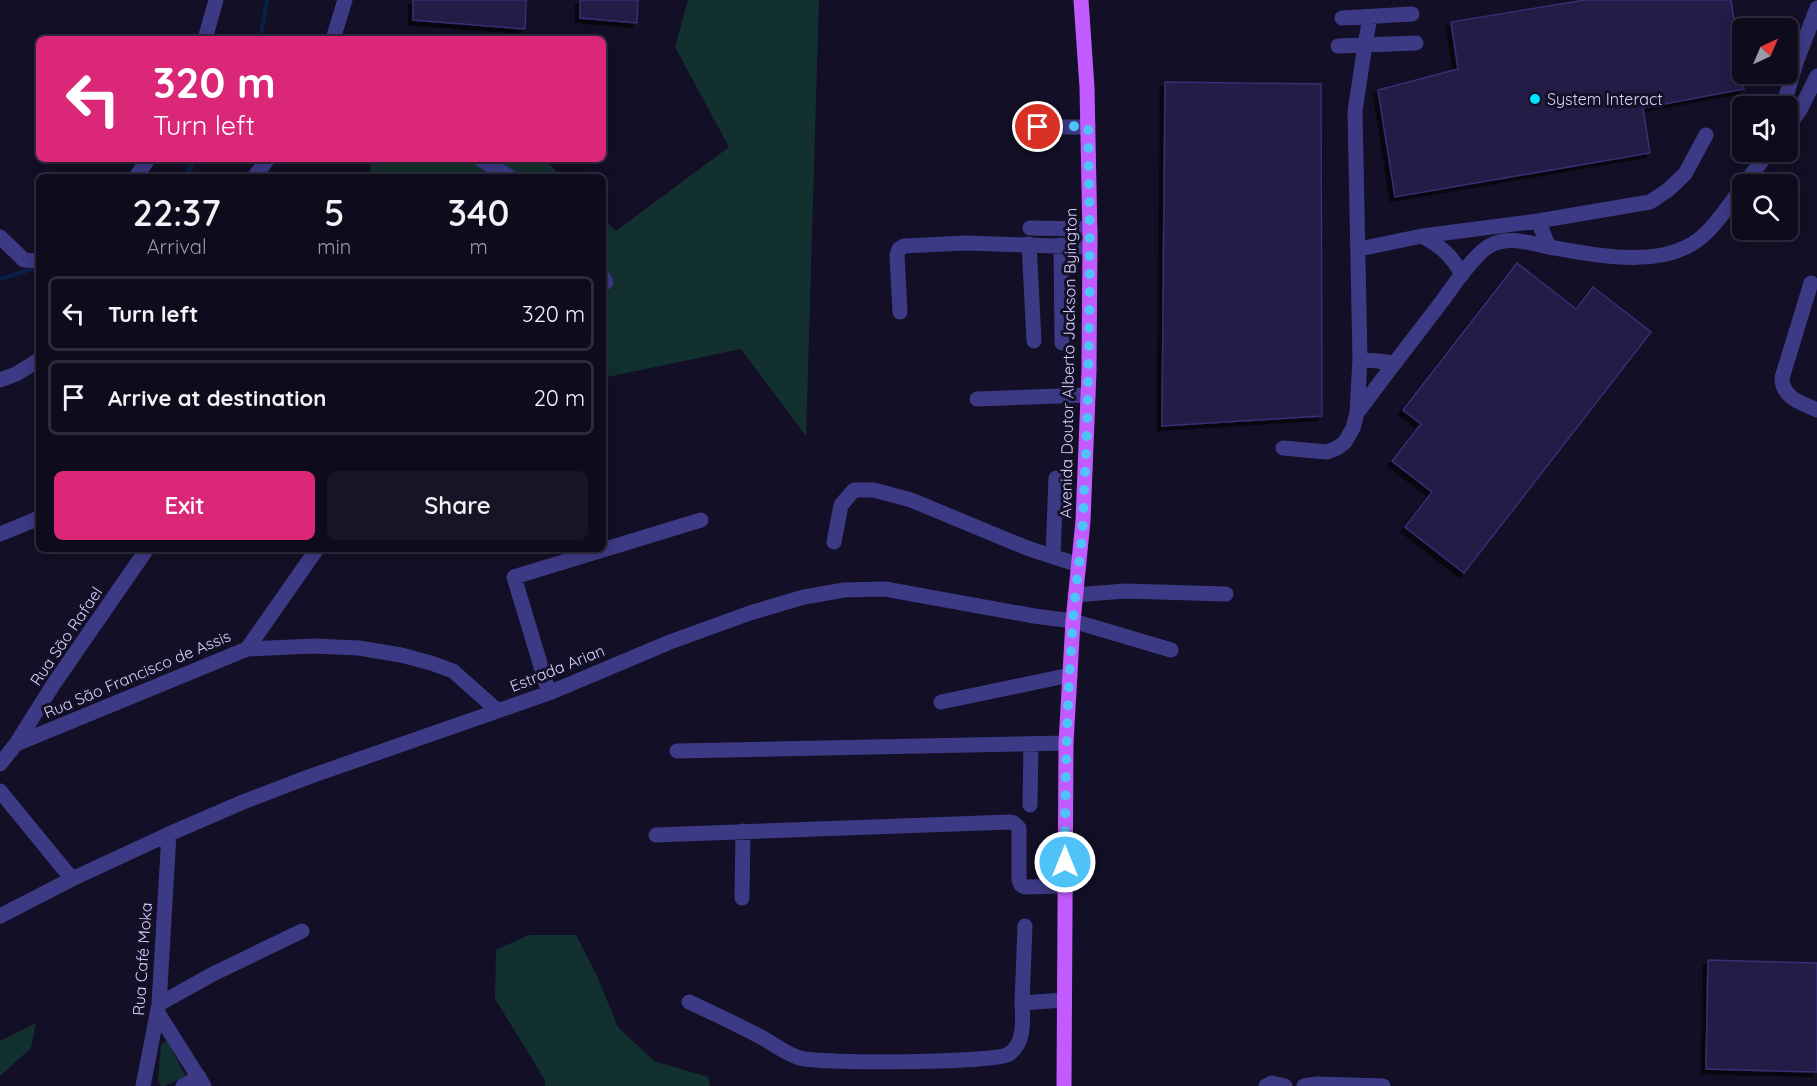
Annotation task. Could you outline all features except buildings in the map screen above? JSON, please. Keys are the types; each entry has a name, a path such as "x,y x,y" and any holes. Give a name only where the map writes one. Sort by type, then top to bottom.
{"main road":[{"name":"Avenida Doutor Alberto Jackson Byington","path":"1064,1086 1066,743 1073,621 1083,521 1088,395 1090,230 1088,87 1082,0"}],"street":[{"path":"207,36 216,0"},
{"path":"334,36 345,0"},
{"path":"1786,96 1797,60 1817,10"},
{"path":"1342,18 1412,14"},
{"path":"1283,448 1328,452 1337,448 1345,442 1353,428 1357,413 1360,359 1355,111 1370,17"},
{"path":"1338,46 1416,43"},
{"path":"1798,113 1817,76"},
{"path":"1038,127 1088,126"},
{"path":"1359,249 1422,236 1538,222 1650,202 1668,190 1685,174 1706,135"},
{"path":"256,174 266,162"},
{"path":"485,162 505,174"},
{"path":"1752,174 1761,162"},
{"path":"1357,413 1462,275 1491,245 1504,241 1515,241 1599,256 1649,257 1678,251 1691,245 1705,235 1732,200"},
{"path":"1538,222 1549,247"},
{"path":"1030,228 1090,230"},
{"path":"1422,236 1447,253 1456,262 1462,275"},
{"path":"0,237 31,260"},
{"path":"900,312 897,255 902,247 965,243 1090,247"},
{"path":"1029,244 1034,341"},
{"path":"1061,245 1062,344"},
{"path":"1811,283 1782,378 1782,385 1792,398 1817,410"},
{"path":"1360,359 1395,363"},
{"path":"0,380 16,374 36,362"},
{"path":"976,399 1088,395"},
{"path":"1053,557 1056,478"},
{"path":"834,542 841,505 854,490 874,490 911,500 1053,557 1079,565"},
{"path":"0,534 36,519"},
{"path":"606,549 701,520"},
{"name":"Rua São Rafael","path":"16,744 145,552"},
{"path":"247,648 315,552"},
{"path":"549,693 514,577 596,552"},
{"name":"Estrada Arian","path":"0,916 72,879 243,802 549,693 670,642 750,613 804,597 844,590 885,589 1073,621 1171,650"},
{"path":"1076,594 1125,591 1226,594"},
{"name":"Rua São Francisco de Assis","path":"0,764 16,744 247,648 313,646 359,648 401,655 453,671 498,711"},
{"path":"941,702 1070,675"},
{"path":"677,751 1066,743"},
{"path":"1030,744 1030,806"},
{"path":"0,791 72,879"},
{"path":"656,835 1014,823 1019,828 1019,880 1021,885 1026,887 1065,886"},
{"path":"742,898 743,831"},
{"name":"Rua Café Moka","path":"143,1086 158,1008 169,834"},
{"path":"689,1002 803,1059 848,1062 1001,1058 1009,1055 1015,1049 1023,1029 1025,926"},
{"path":"183,1086 202,1082 158,1008 224,968 302,931"},
{"path":"1022,1003 1064,1000"},
{"path":"1266,1086 1272,1083 1285,1086"},
{"path":"1304,1086 1317,1084 1383,1086"}],"green space":[{"path":"688,0 819,0 806,436 741,349 606,377 606,222 616,231 729,147 675,47"},
{"path":"372,162 547,162 559,174 369,174"},
{"path":"529,935 576,935 597,976 618,1027 654,1061 708,1077 710,1086 545,1086 545,1080 495,999 496,950"},
{"path":"36,1023 31,1048 0,1076 0,1041"},
{"path":"167,1040 186,1077 161,1086 158,1080 161,1045"}],"waterway":[{"path":"261,36 267,0"},
{"path":"186,174 194,162"},
{"path":"0,279 36,268"}],"place":[{"name":"System Interact","path":"1535,99"}],"route":[{"path":"1038,127 1088,126 1089,371 1083,521 1073,621 1066,743 1065,862"}]}
